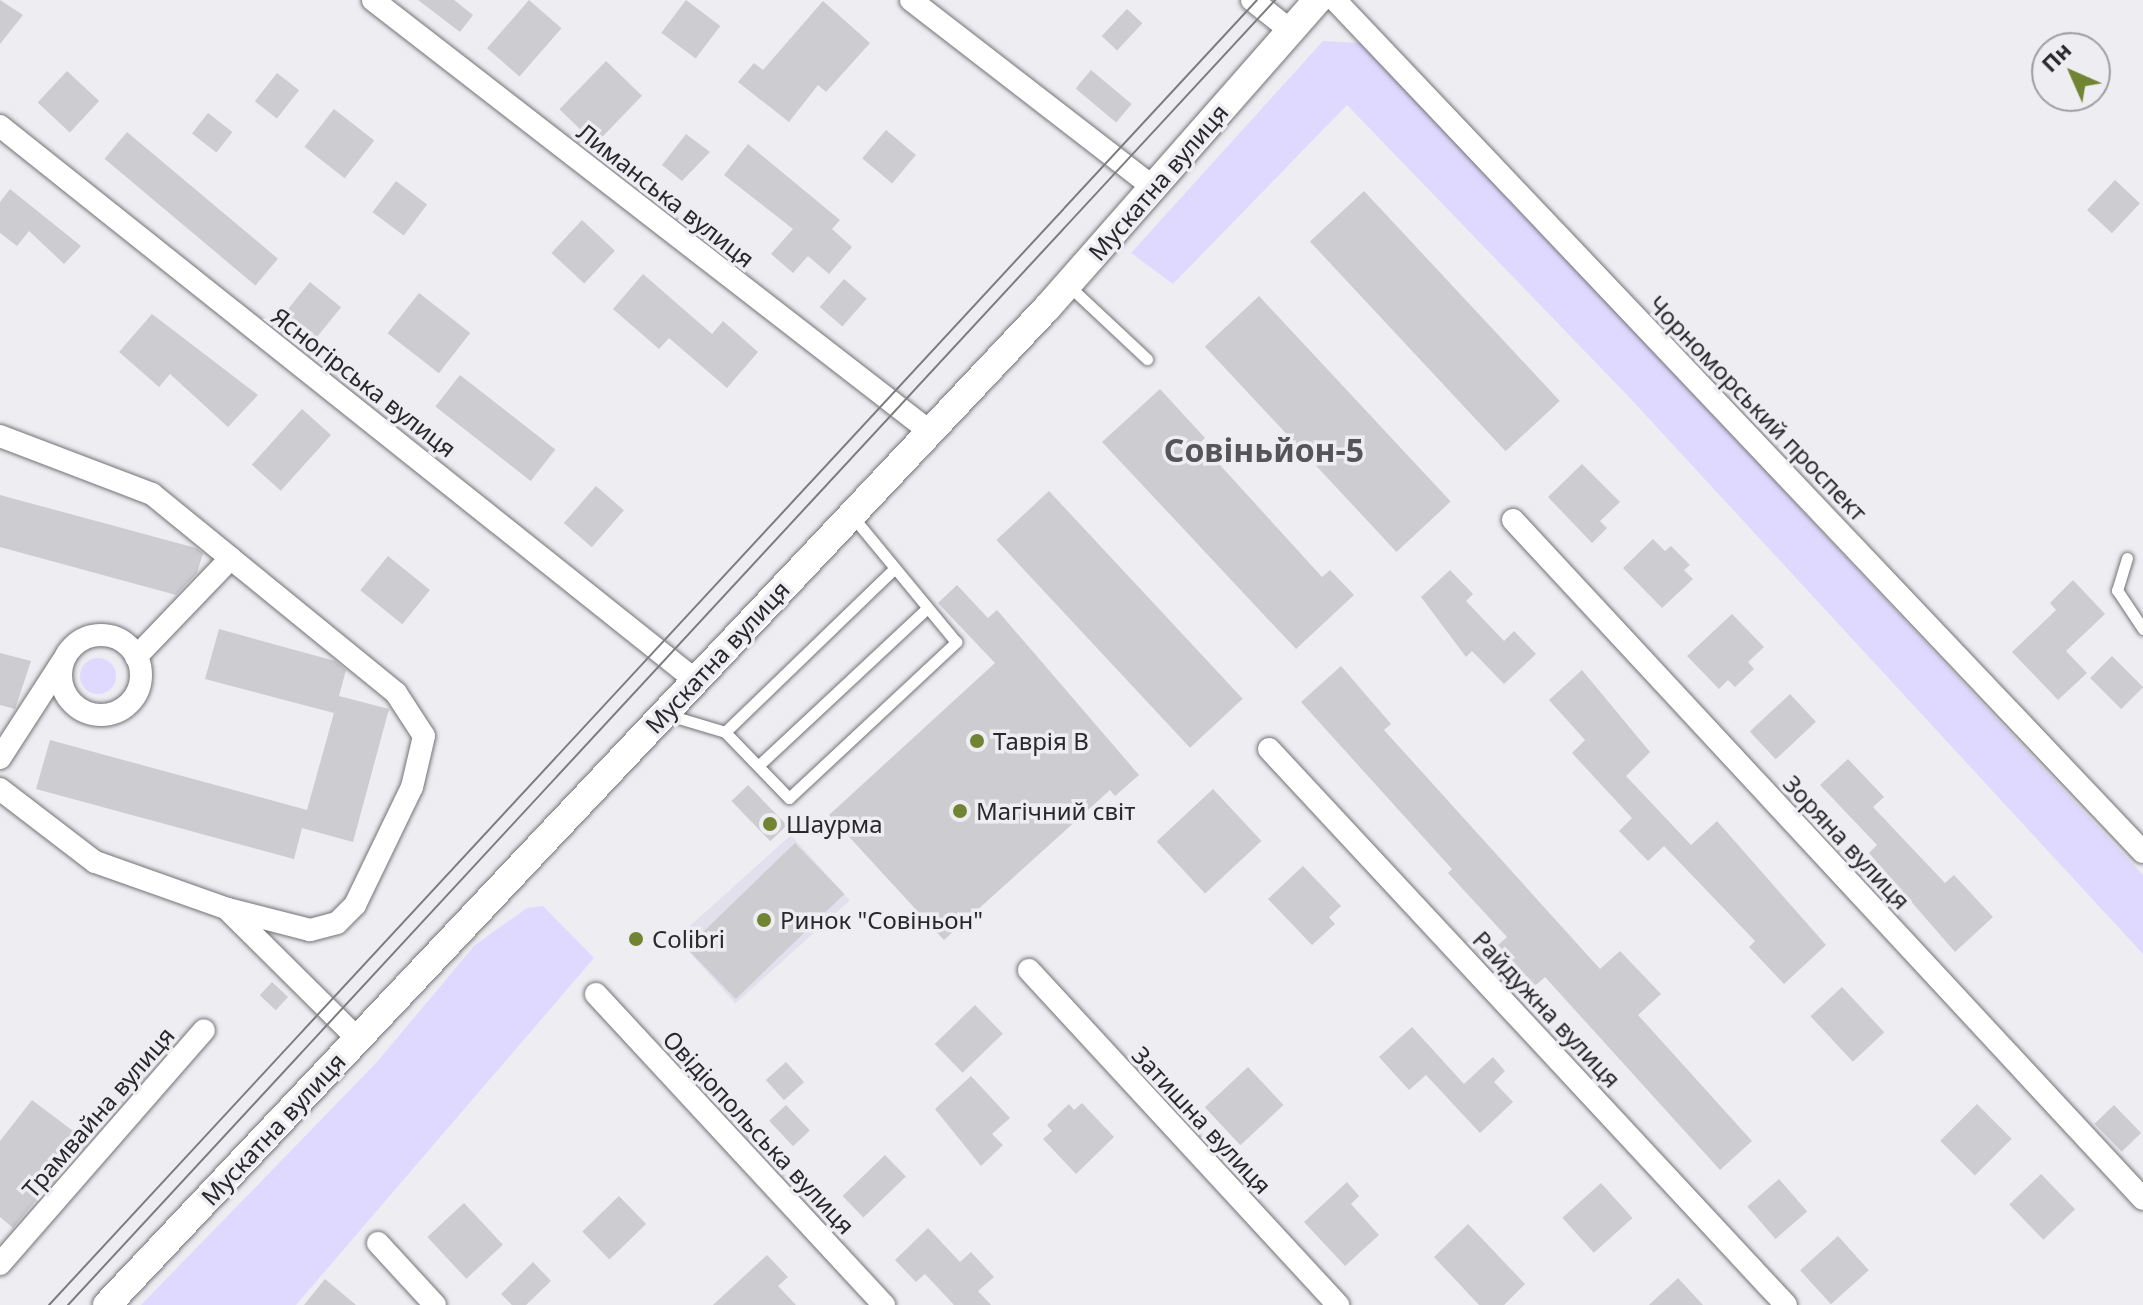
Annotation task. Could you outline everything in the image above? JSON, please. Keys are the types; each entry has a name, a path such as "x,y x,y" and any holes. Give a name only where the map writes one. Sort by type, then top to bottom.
{"street":[{"name":"Лиманська вулиця","path":"373,0 929,431"},
{"path":"911,0 1154,188"},
{"path":"1252,0 1291,31"},
{"name":"Мускатна вулиця","path":"107,1305 1068,285 1318,0"},
{"name":"Чорноморський проспект","path":"1335,0 2143,852"},
{"name":"Ясногірська вулиця","path":"0,126 694,679"},
{"path":"0,436 152,494 396,693 424,736 412,787 355,905 337,923 310,930 228,909 95,862 0,789"},
{"name":"Зоряна вулиця","path":"1513,520 2143,1199"},
{"path":"63,661 68,699 103,715 135,696 136,657 231,558"},
{"path":"0,758 63,661 80,641 105,635 136,657"},
{"name":"Райдужна вулиця","path":"1269,749 1786,1305"},
{"path":"228,909 358,1039"},
{"name":"Затишна вулиця","path":"1029,970 1338,1305"},
{"name":"Овідіопольська вулиця","path":"596,994 884,1305"},
{"name":"Трамвайна вулиця","path":"0,1264 204,1030"},
{"path":"378,1243 435,1305"}],"lane":[{"path":"1068,285 1147,359"},
{"path":"665,714 725,732 789,798 956,642 892,571 850,514"},
{"path":"2127,558 2117,590 2143,629"},
{"path":"725,732 892,571"},
{"path":"759,765 926,609"}],"shaded area":[{"path":"1323,41 1360,43 1389,69 2143,875 2143,954 1628,396 1347,105 1173,284 1131,253"},
{"path":"98,658 111,663 116,676 111,689 98,694 85,689 80,676 85,663"},
{"name":"Ринок \"Совіньон\"","path":"791,835 850,900 735,1003 677,938"},
{"path":"543,906 594,958 296,1305 141,1305 377,1062 475,945 527,908"}],"building":[{"path":"0,0 23,15 0,44"},
{"path":"418,0 454,0 473,15 460,32"},
{"path":"529,0 561,28 519,77 487,48"},
{"path":"686,0 720,26 696,59 661,33"},
{"path":"823,1 870,43 826,92 818,85 789,122 738,82 754,63 763,70"},
{"path":"1127,9 1142,23 1117,50 1102,36"},
{"path":"606,61 642,96 595,144 559,109"},
{"path":"1091,70 1132,104 1116,122 1076,88"},
{"path":"67,71 99,101 70,132 38,102"},
{"path":"277,73 299,90 277,119 255,101"},
{"path":"334,109 374,140 345,178 304,147"},
{"path":"208,113 232,132 216,153 192,133"},
{"path":"886,130 916,155 892,183 862,158"},
{"path":"127,132 278,259 255,285 105,159"},
{"path":"686,134 710,152 682,181 662,165"},
{"path":"748,144 840,220 832,229 852,247 829,274 808,256 793,273 771,254 793,229 724,175"},
{"path":"2115,180 2140,203 2112,233 2087,210"},
{"path":"396,181 427,204 404,236 373,212"},
{"path":"10,189 81,246 64,264 29,231 17,246 0,233 0,202"},
{"path":"1364,191 1560,401 1506,451 1310,241"},
{"path":"582,220 615,251 584,284 551,253"},
{"path":"643,274 712,334 723,321 758,352 727,388 669,338 659,349 613,309"},
{"path":"844,279 867,299 842,327 820,307"},
{"path":"310,282 341,307 316,338 285,313"},
{"path":"419,293 470,333 439,373 388,333"},
{"path":"1259,296 1451,502 1397,552 1205,346"},
{"path":"152,314 258,395 228,427 170,374 159,387 119,352"},
{"path":"460,375 555,449 531,481 435,407"},
{"path":"1160,389 1205,438 1200,443 1322,577 1330,570 1354,595 1296,649 1102,442"},
{"path":"302,409 331,435 281,491 252,465"},
{"path":"1582,464 1620,502 1600,521 1607,528 1592,543 1548,497"},
{"path":"596,486 624,510 592,547 564,523"},
{"path":"1049,491 1243,699 1190,748 996,540"},
{"path":"0,495 196,548 203,553 197,573 176,595 0,547"},
{"path":"1653,539 1665,551 1671,546 1690,565 1684,570 1693,579 1662,608 1623,568"},
{"path":"388,556 430,590 402,624 360,590"},
{"path":"1450,570 1473,594 1466,601 1504,641 1514,631 1536,654 1504,684 1472,651 1466,657 1421,597"},
{"path":"2073,580 2105,614 2066,651 2087,673 2058,700 2012,652 2056,610 2050,603"},
{"name":"Магічний світ","path":"957,585 988,618 997,610 1139,775 1115,796 1110,790 944,940 829,815 995,663 938,603"},
{"path":"1732,614 1764,647 1748,662 1754,669 1735,687 1728,680 1719,689 1687,656"},
{"path":"219,629 335,661 346,670 339,696 389,709 353,842 302,828 294,859 36,789 50,740 307,810 334,713 205,679"},
{"path":"0,653 31,661 15,709 0,705"},
{"path":"2112,656 2143,687 2121,709 2090,678"},
{"path":"1341,666 1391,724 1384,730 1600,969 1620,951 1661,994 1638,1015 1752,1141 1720,1170 1545,977 1535,986 1498,945 1507,937 1448,873 1452,869 1301,702"},
{"path":"1582,670 1650,752 1626,776 1691,845 1717,821 1826,945 1784,984 1749,947 1755,941 1664,846 1648,861 1619,831 1632,818 1572,753 1585,740 1549,700"},
{"path":"1790,694 1816,722 1776,759 1750,732"},
{"path":"1848,759 1884,797 1873,807 1945,883 1954,875 1993,917 1955,952 1869,853 1877,845 1820,785"},
{"path":"748,785 787,825 770,841 731,801"},
{"path":"1213,789 1261,841 1205,893 1157,842"},
{"name":"Ринок \"Совіньон\"","path":"795,843 844,894 736,999 686,948"},
{"path":"1303,866 1341,906 1329,917 1335,924 1312,945 1268,899"},
{"path":"272,982 288,997 276,1010 260,995"},
{"path":"1842,987 1884,1032 1853,1062 1811,1016"},
{"path":"975,1005 1003,1034 963,1073 935,1044"},
{"path":"1412,1027 1464,1084 1493,1057 1505,1071 1494,1082 1513,1102 1480,1133 1426,1075 1409,1090 1379,1057"},
{"path":"786,1062 804,1082 784,1100 766,1080"},
{"path":"1248,1067 1283,1105 1240,1145 1205,1107"},
{"path":"971,1076 1010,1118 992,1134 1003,1145 981,1166 935,1109"},
{"path":"32,1100 85,1140 13,1228 0,1217 0,1141"},
{"path":"1082,1103 1114,1137 1076,1174 1043,1139 1052,1131 1047,1125 1069,1104 1074,1110"},
{"path":"1977,1104 2012,1139 1975,1175 1940,1141"},
{"path":"786,1105 810,1131 793,1146 769,1121"},
{"path":"2114,1105 2141,1133 2122,1152 2095,1124"},
{"path":"885,1155 906,1177 863,1218 843,1196"},
{"path":"2041,1174 2075,1209 2043,1240 2009,1205"},
{"path":"1779,1179 1807,1211 1776,1239 1747,1207"},
{"path":"1347,1182 1359,1196 1351,1204 1379,1235 1345,1266 1304,1222"},
{"path":"1601,1183 1632,1218 1594,1253 1562,1218"},
{"path":"619,1196 646,1224 609,1259 582,1231"},
{"path":"464,1203 503,1245 466,1279 427,1237"},
{"path":"1468,1224 1525,1284 1504,1305 1479,1305 1434,1257"},
{"path":"928,1228 960,1262 971,1252 994,1277 978,1291 991,1305 954,1305 925,1274 916,1282 895,1260"},
{"path":"1838,1236 1869,1270 1831,1304 1800,1270"},
{"path":"767,1255 788,1277 778,1286 796,1305 713,1305"},
{"path":"533,1262 551,1281 526,1305 512,1305 501,1294"},
{"path":"1678,1278 1703,1305 1649,1305"},
{"path":"325,1279 356,1305 304,1305"}],"tram line":[{"path":"49,1305 1257,0"},
{"path":"68,1305 1275,0"}],"place":[{"name":"Таврія В","path":"977,741"},
{"name":"Магічний світ","path":"960,811"},
{"name":"Шаурма","path":"770,824"},
{"name":"Ринок \"Совіньон\"","path":"764,920"},
{"name":"Colibri","path":"636,939"}],"district":[{"name":"Совіньйон-5","path":"1264,450"}]}
